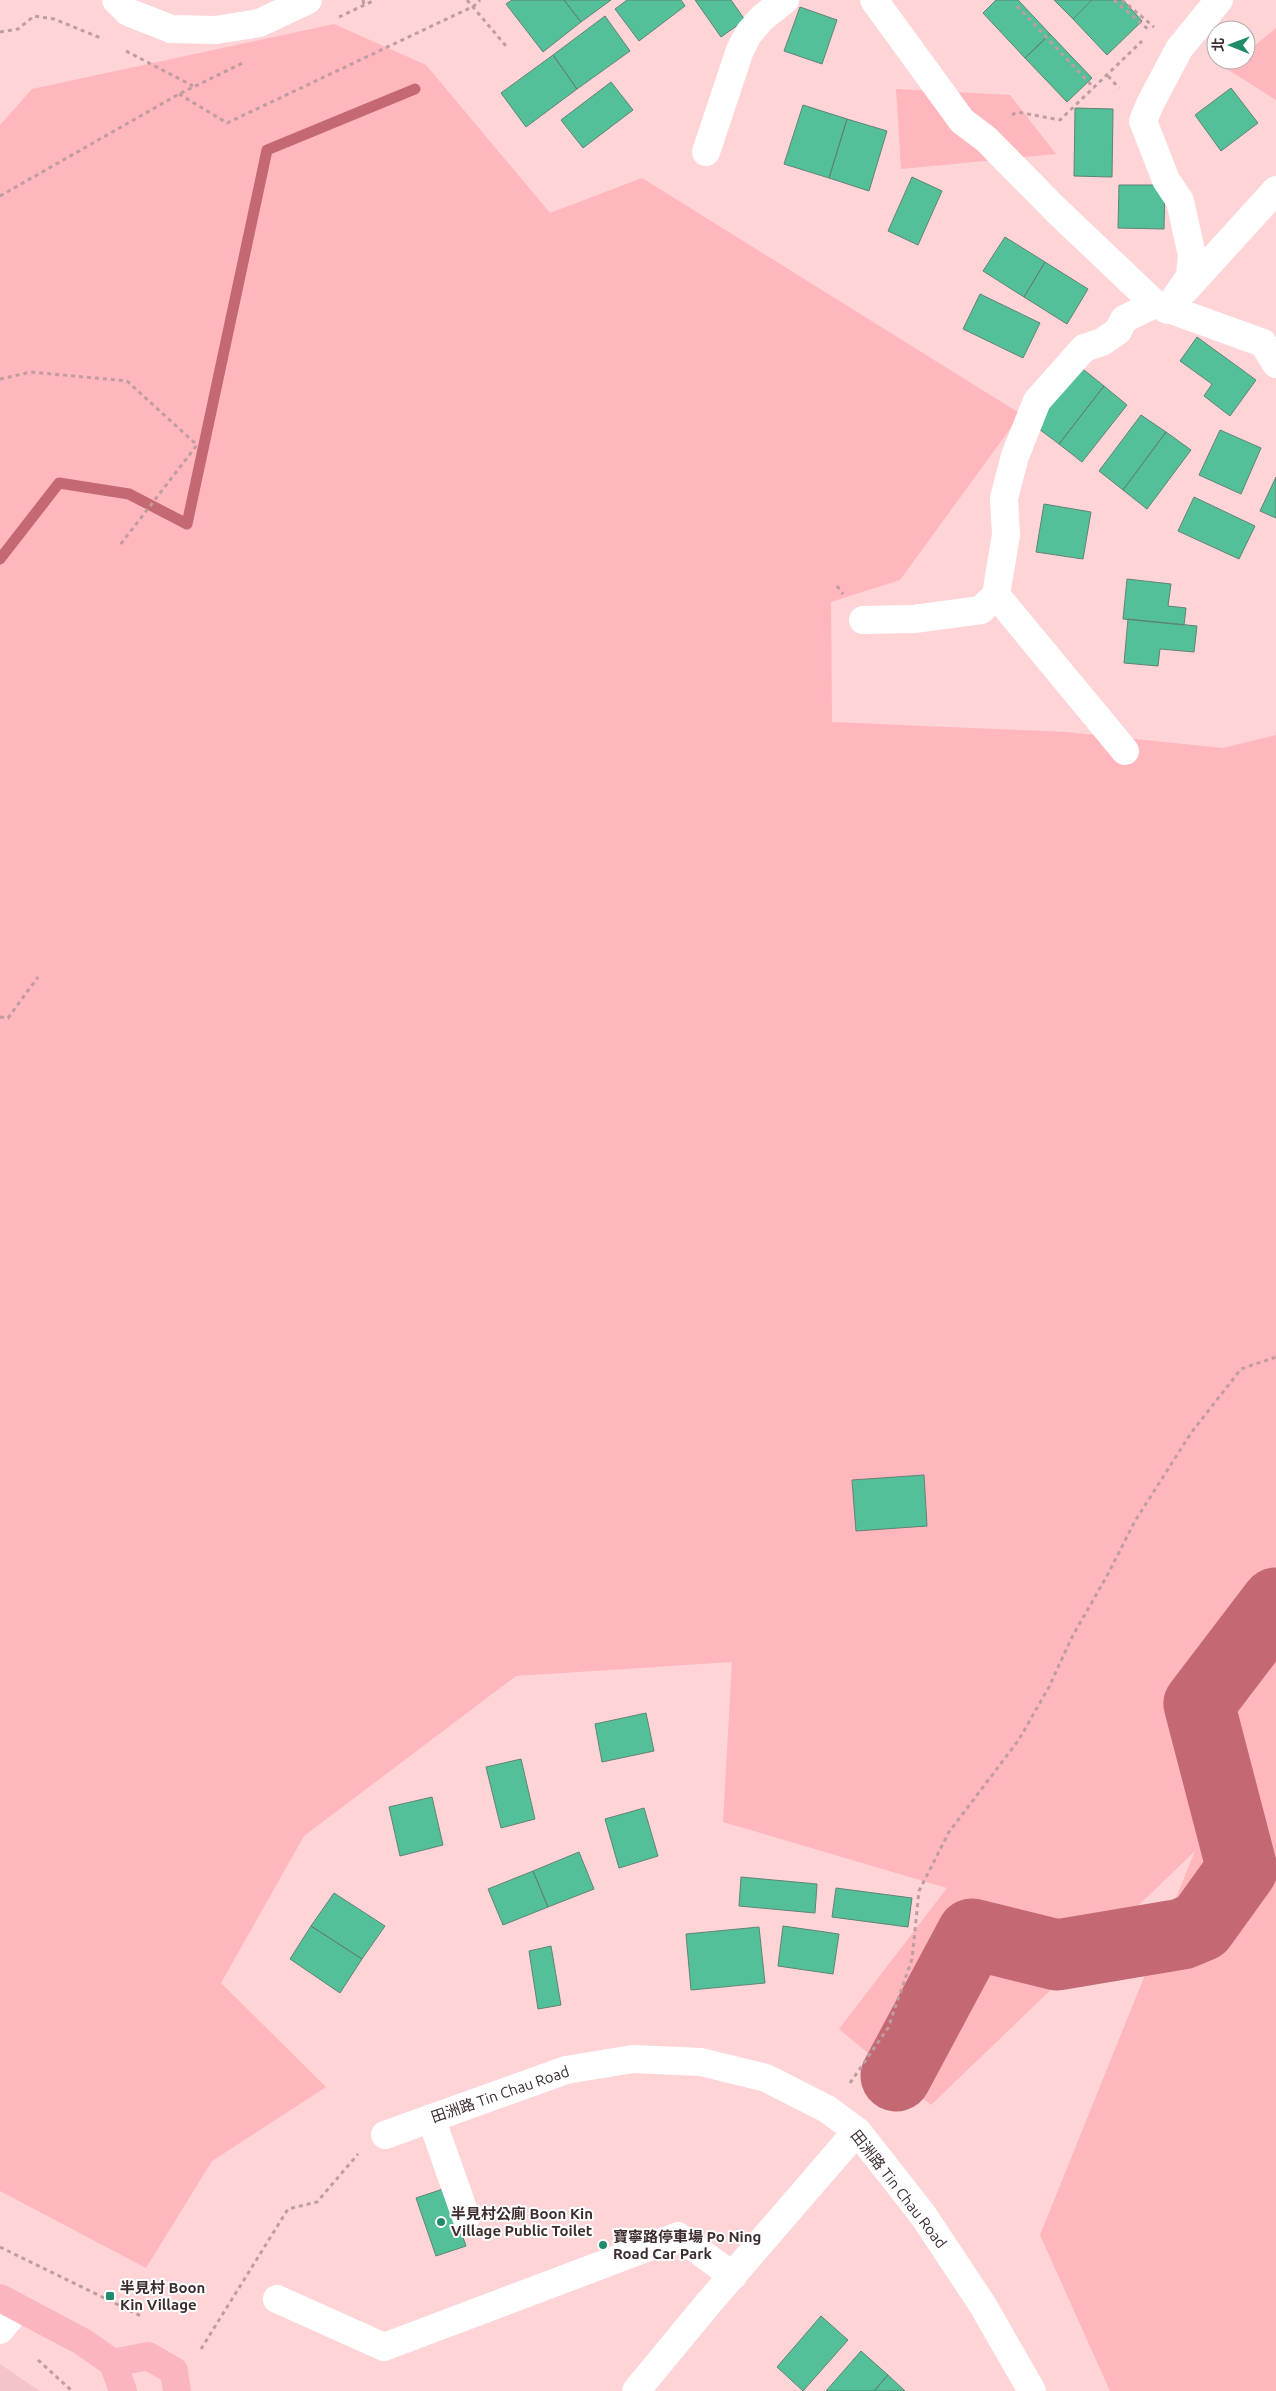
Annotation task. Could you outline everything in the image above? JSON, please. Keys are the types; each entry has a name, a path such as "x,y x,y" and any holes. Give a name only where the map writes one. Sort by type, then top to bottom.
{"main road":[{"path":"9,2303 82,2342 113,2363 123,2391"},
{"path":"113,2363 148,2356 174,2371 177,2391"}],"street":[{"path":"116,0 128,12 171,29 216,30 259,23 308,0"},
{"path":"706,152 740,50 749,33 762,18 785,0"},
{"path":"874,0 962,121 986,139 1056,210 1161,307 1263,343 1276,364"},
{"path":"1161,307 1190,276 1192,254 1180,202 1166,180 1143,120 1179,49 1219,0"},
{"path":"863,620 914,619 981,610 996,595 1006,535 1004,498 1015,456 1037,401 1084,348 1102,342 1118,331 1124,319 1161,307 1276,190"},
{"path":"996,595 1125,751"},
{"name":"田洲路 Tin Chau Road","path":"385,2135 566,2070 633,2059 701,2062 766,2078 827,2109 857,2131 923,2215 982,2304 1032,2391"},
{"path":"431,2118 466,2217"},
{"path":"636,2391 857,2131"},
{"path":"277,2299 384,2347 678,2236 733,2276"},
{"path":"0,2330 9,2303"}],"path":[{"path":"363,0 364,5 375,0"},
{"path":"467,0 506,46"},
{"path":"179,94 227,123 474,6 480,0"},
{"path":"986,139 992,124 1017,112 1060,120 1151,32 1114,0"},
{"path":"1122,0 1152,26"},
{"path":"1017,6 1094,88"},
{"path":"0,32 18,29 34,16 54,19 108,42"},
{"path":"1142,24 1146,21"},
{"path":"125,51 193,86"},
{"path":"0,196 193,86 247,61"},
{"path":"0,378 31,372 127,381 197,444 120,545"},
{"path":"0,1017 8,1018 38,977"},
{"path":"827,2109 858,2073 888,2028 912,1959 919,1891 950,1832 1018,1741 1049,1687 1072,1637 1135,1521 1191,1434 1241,1369 1276,1357"},
{"path":"201,2349 288,2209 317,2202 360,2152"},
{"path":"0,2247 140,2316"}],"shaded area":[{"path":"334,24 426,65 550,213 642,178 1021,414 900,580 831,602 832,722 1066,732 1223,748 1276,735 1276,2391 1110,2391 1040,2235 1195,1851 931,2105 839,2029 947,1888 723,1822 732,1662 516,1676 304,1836 221,1983 326,2087 212,2161 146,2268 0,2191 0,125 32,89"},
{"path":"1276,28 1276,100 1229,70 1256,70 1256,45"},
{"path":"896,89 1010,95 1056,154 901,169"},
{"path":"0,2364 25,2381 40,2391 0,2391"}],"building":[{"path":"512,0 564,0 581,22 543,52 506,4"},
{"path":"564,0 611,0 581,22"},
{"path":"627,0 681,0 685,6 639,41 615,9"},
{"path":"695,0 731,0 745,20 721,37"},
{"path":"996,0 1018,0 1050,34 1025,58 983,13"},
{"path":"1054,0 1092,0 1073,19"},
{"path":"1092,0 1123,0 1142,21 1107,55 1073,19"},
{"path":"800,7 837,20 822,64 784,51"},
{"path":"605,16 630,51 577,89 553,55"},
{"path":"1050,34 1092,78 1067,102 1025,58"},
{"path":"553,55 577,89 526,127 501,93"},
{"path":"611,82 633,110 583,148 561,120"},
{"path":"1231,88 1258,123 1221,151 1195,115"},
{"path":"803,105 847,119 829,178 784,164"},
{"path":"1075,108 1113,109 1112,177 1074,176"},
{"path":"847,119 887,131 869,191 829,178"},
{"path":"912,177 942,191 918,245 888,231"},
{"path":"1119,185 1165,185 1164,229 1118,228"},
{"path":"1005,237 1045,262 1024,297 983,271"},
{"path":"1045,262 1088,289 1067,324 1024,297"},
{"path":"980,294 1040,323 1023,358 963,329"},
{"path":"1197,337 1256,380 1230,416 1204,396 1212,384 1180,361"},
{"path":"1079,366 1104,386 1059,444 1035,426"},
{"path":"1104,386 1127,405 1082,462 1059,444"},
{"path":"1141,415 1166,432 1123,490 1099,471"},
{"path":"1220,430 1261,448 1241,494 1199,475"},
{"path":"1166,432 1191,450 1147,509 1123,490"},
{"path":"1276,477 1276,518 1260,511"},
{"path":"1194,497 1255,526 1239,559 1178,531"},
{"path":"1044,504 1091,512 1083,559 1036,552"},
{"path":"1127,579 1171,584 1168,606 1186,608 1184,625 1123,619"},
{"path":"1128,619 1197,626 1194,652 1160,649 1158,666 1124,663"},
{"path":"924,1475 927,1526 856,1531 852,1480"},
{"path":"646,1713 654,1751 602,1762 595,1724"},
{"path":"521,1759 535,1819 501,1828 486,1767"},
{"path":"432,1797 443,1845 400,1856 389,1807"},
{"path":"644,1808 658,1856 619,1868 605,1819"},
{"path":"579,1852 594,1889 548,1907 533,1871"},
{"path":"533,1871 548,1907 503,1925 488,1889"},
{"path":"741,1877 817,1884 815,1913 739,1906"},
{"path":"836,1888 912,1898 908,1927 832,1917"},
{"path":"334,1893 385,1926 362,1959 311,1926"},
{"path":"311,1926 362,1959 340,1993 290,1959"},
{"path":"783,1926 839,1934 833,1974 778,1966"},
{"path":"759,1927 765,1983 691,1990 686,1934"},
{"path":"551,1946 561,2005 538,2009 529,1951"},
{"name":"半見村公廁 Boon Kin Village Public Toilet","path":"446,2188 466,2246 436,2256 416,2198"},
{"path":"821,2316 848,2340 803,2391 777,2367"},
{"path":"861,2351 888,2375 874,2391 826,2391"},
{"path":"888,2375 905,2391 874,2391"}],"waterway":[{"path":"0,559 59,483 129,494 187,524 267,150 415,89"},
{"path":"896,2076 972,1934 1057,1955 1182,1934 1201,1926 1242,1869 1199,1704 1276,1603"}],"place":[{"name":"半見村公廁 Boon Kin Village Public Toilet","path":"441,2222"},
{"name":"寶寧路停車場 Po Ning Road Car Park","path":"603,2245"},
{"name":"半見村 Boon Kin Village","path":"110,2296"}]}
